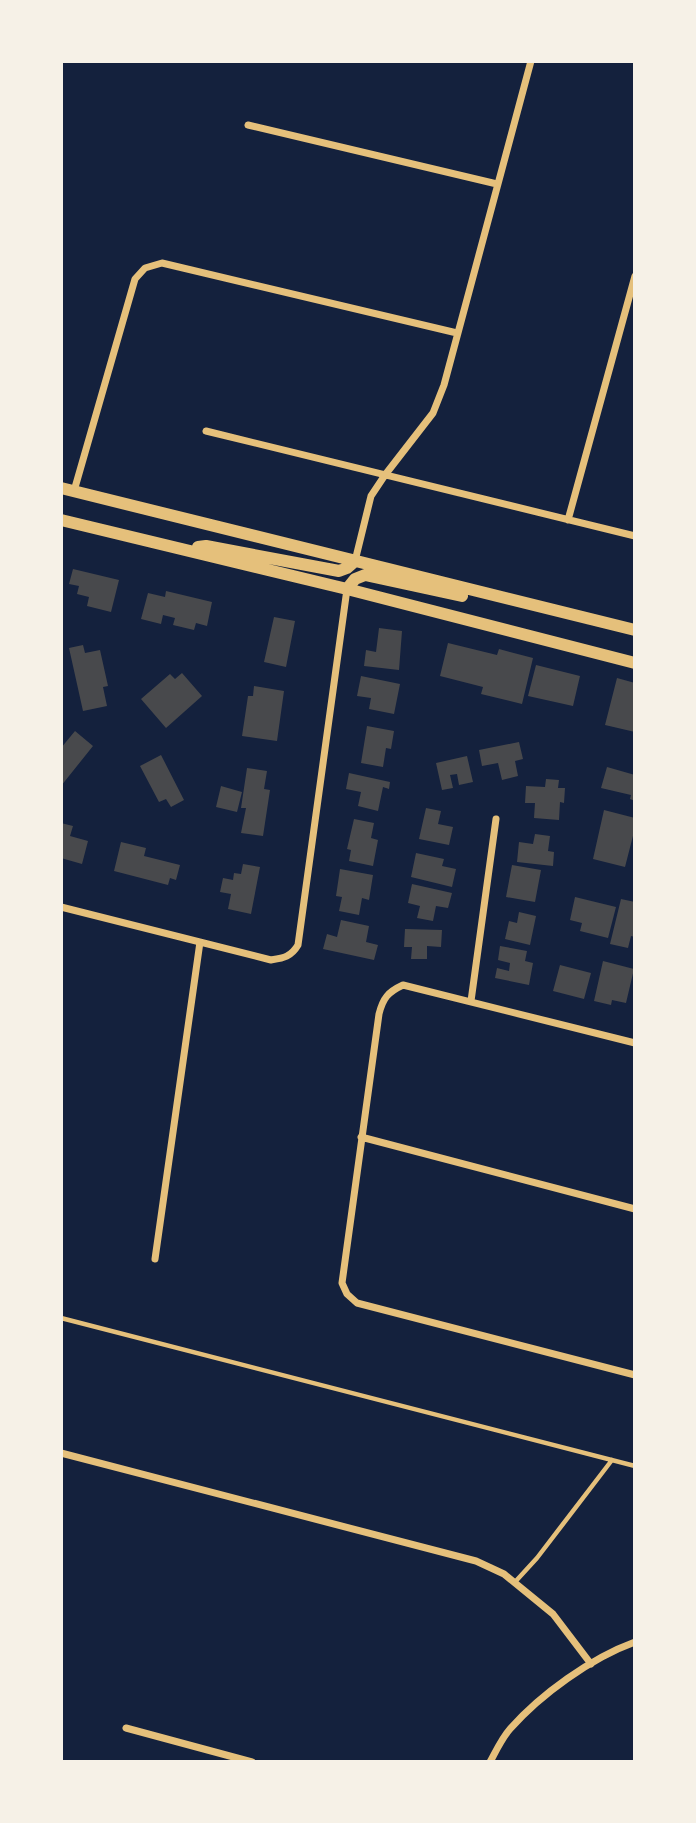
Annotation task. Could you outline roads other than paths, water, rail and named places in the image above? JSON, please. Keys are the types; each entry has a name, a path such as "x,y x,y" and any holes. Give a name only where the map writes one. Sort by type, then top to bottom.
{"main road":[{"path":"68,490 635,630"},
{"path":"61,520 347,589 635,663"},
{"path":"180,548 206,546 339,571 355,561"},
{"path":"347,589 355,579 365,575 518,608 545,608"}],"street":[{"path":"355,561 371,496 433,413 444,385 531,61"},
{"path":"248,125 497,184"},
{"path":"68,490 135,279 145,268 162,263 457,333"},
{"path":"568,520 635,276"},
{"path":"206,431 635,536"},
{"path":"61,907 271,960 294,953 300,933 347,589"},
{"path":"471,1001 496,819"},
{"path":"155,1259 200,942"},
{"path":"635,1043 403,985 393,990 384,998 379,1014 342,1283 347,1294 357,1303 635,1374"},
{"path":"361,1138 635,1209"},
{"path":"61,1454 476,1561 504,1574 553,1614 591,1664"},
{"path":"490,1762 509,1730 545,1696 611,1651 635,1642"},
{"path":"126,1728 252,1762"}],"lane":[{"path":"61,1318 635,1466"},
{"path":"514,1582 537,1558 612,1460"}]}
